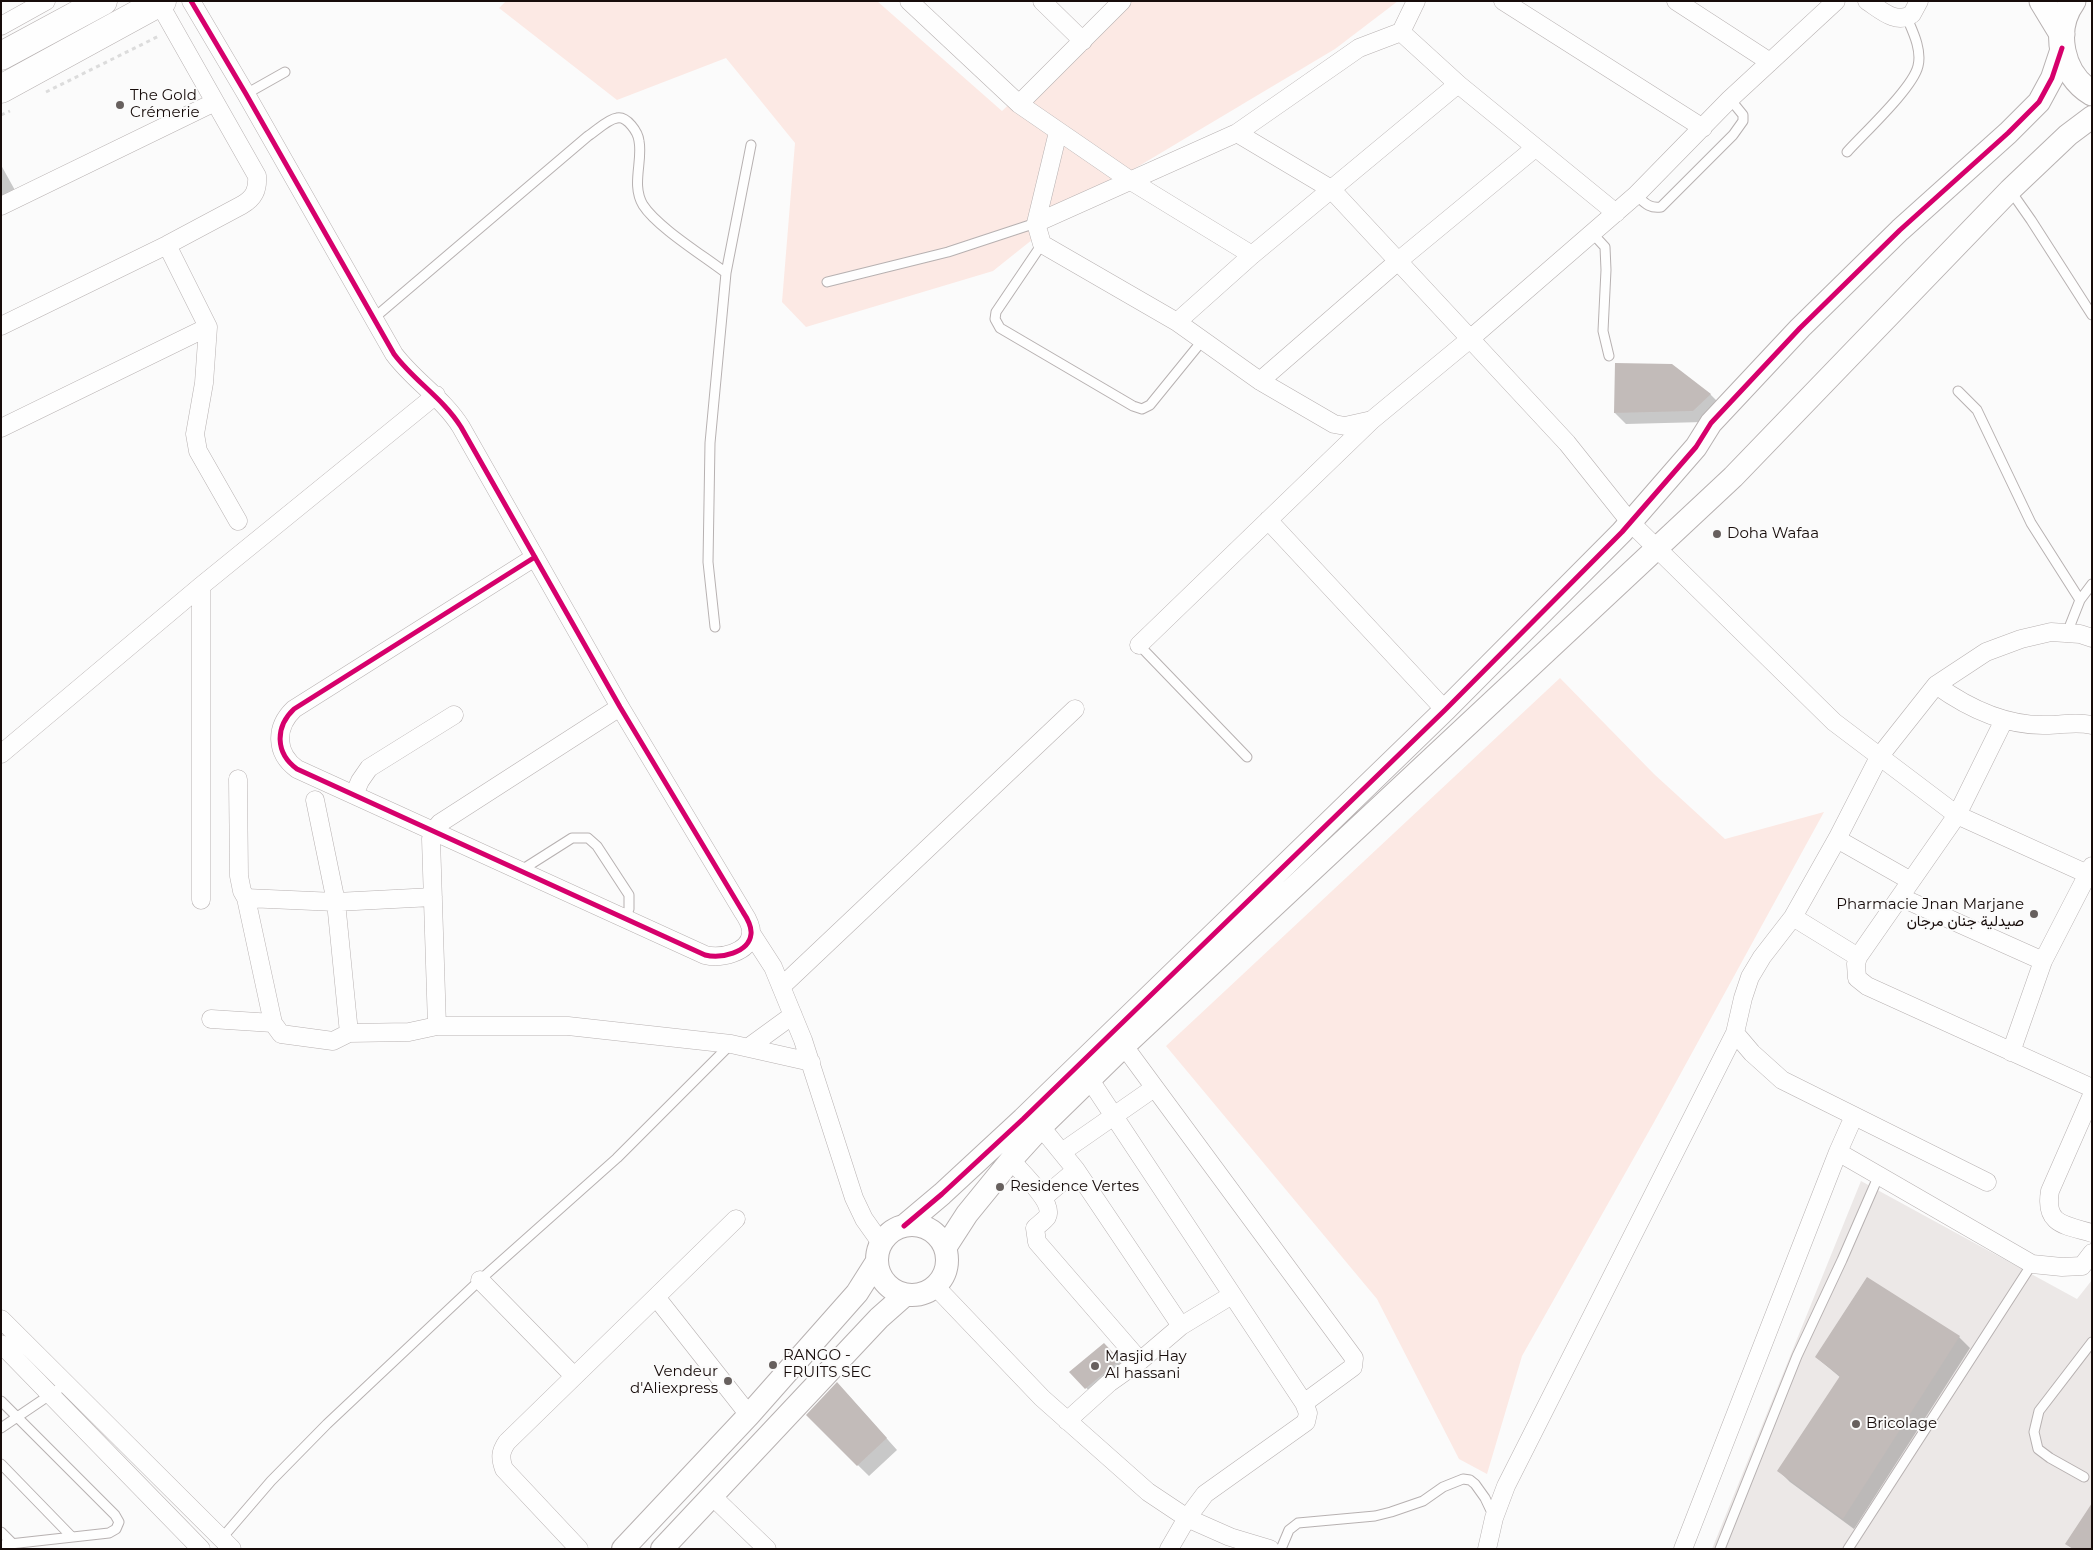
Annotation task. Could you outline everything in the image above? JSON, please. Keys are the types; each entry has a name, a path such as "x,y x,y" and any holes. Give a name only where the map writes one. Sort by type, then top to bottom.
{"main road":[{"path":"1,56 103,1"},
{"path":"2042,1 2062,41"},
{"path":"2073,1 2064,19 2062,41 2066,64 2075,78 2092,93"},
{"path":"10,97 160,2"}],"street":[{"path":"1,26 46,1"},
{"path":"191,1 402,364 436,395 455,417 620,707 749,922 752,933 773,967 811,1062 854,1198 879,1253 882,1280 896,1292 905,1295 921,1294 935,1286 942,1278 946,1269 947,1258 945,1248 940,1239 924,1227 904,1226"},
{"path":"909,1 1018,104 1130,182 1252,255"},
{"path":"1042,1 1083,41"},
{"path":"1018,104 1122,1"},
{"path":"1036,223 1237,133 1359,48 1401,32 1416,1"},
{"path":"1503,1 1703,128"},
{"path":"1676,1 1770,62"},
{"path":"1139,645 1372,420 1593,234 1636,195 1730,99 1836,1"},
{"path":"1867,1 1892,17 1900,19 1907,18 1916,10 1919,1"},
{"path":"1,326 167,245 242,205 250,200 255,193 258,184 256,176 160,2"},
{"path":"1401,32 1458,84 1616,213"},
{"path":"622,1549 749,1415 857,1293 887,1235 904,1226 942,1194 1023,1119 1445,710 1630,522 1696,447 1711,423 1800,328 1900,230 2008,133 2039,102 2052,78 2062,41"},
{"path":"1177,322 1252,255 1458,84"},
{"path":"1,206 215,102"},
{"path":"945,1248 967,1214 1041,1127 1124,1046 1733,477 2010,190 2068,135 2092,118"},
{"path":"1058,132 1036,223 1042,244 1177,322 1260,381 1334,424 1345,426 1372,420"},
{"path":"1237,133 1331,190 1567,443 1630,522 1834,722 1957,815 2091,872 2043,960 2010,1052"},
{"path":"1260,381 1397,262 1535,148"},
{"path":"167,245 208,327 204,384 195,434 198,451 238,521"},
{"path":"1,428 208,327"},
{"path":"1,754 201,586 436,395"},
{"path":"1268,520 1445,710"},
{"path":"535,556 294,709 288,715 280,732 280,741 285,757 297,769 434,830 624,920 712,957 720,957 741,948 749,940 752,933"},
{"path":"201,586 202,900"},
{"path":"1488,1549 1494,1518 1506,1486 1735,1033 1750,977 1762,957 1792,917 1838,839 1879,757 1936,685 1986,652 2021,639 2051,632 2080,634 2092,638"},
{"path":"1936,685 1971,708 2004,720 2045,725 2069,723 2092,725"},
{"path":"437,1026 431,839 434,830 440,822 620,707"},
{"path":"780,987 1075,709"},
{"path":"354,795 360,781 369,768 454,715"},
{"path":"2004,720 1957,815 1858,957 1856,964 1857,978 1866,986 2092,1088"},
{"path":"238,779 239,876 242,891 246,898 273,1023 280,1034 333,1041 349,1033 409,1032 437,1026 568,1026 731,1044 811,1062"},
{"path":"315,800 336,902 349,1033"},
{"path":"1838,839 1911,881"},
{"path":"246,898 336,902 433,897"},
{"path":"1900,897 2043,960"},
{"path":"1792,917 1858,957"},
{"path":"749,1047 793,1015"},
{"path":"211,1019 273,1023"},
{"path":"1735,1033 1752,1053 1782,1080 1987,1182"},
{"path":"1124,1046 1354,1358 1353,1367 1304,1403"},
{"path":"1090,1080 1304,1403 1308,1413 1306,1422 1205,1494 1187,1518 1169,1549"},
{"path":"1062,1152 1154,1088"},
{"path":"2092,1095 2050,1191 2048,1205 2050,1213 2058,1223 2092,1233"},
{"path":"1683,1549 1838,1152 1854,1116"},
{"path":"1041,1127 1076,1170 1181,1326"},
{"path":"1838,1152 2032,1264 2062,1267 2082,1266 2092,1253"},
{"path":"1011,1160 1044,1197 1048,1210 1046,1218 1035,1228 1037,1242 1140,1361"},
{"path":"1044,1197 1076,1170"},
{"path":"578,1549 504,1470 501,1455 507,1442 736,1218"},
{"path":"480,1280 574,1376"},
{"path":"935,1286 1042,1398 1148,1492 1187,1518 1230,1537 1262,1548"},
{"path":"662,1549 879,1318 905,1295"},
{"path":"1067,1420 1109,1383 1140,1361 1181,1326 1232,1295"},
{"path":"656,1297 749,1415"},
{"path":"1,1319 223,1545"},
{"path":"1,1344 201,1549"},
{"path":"711,1495 767,1549"}],"lane":[{"path":"1847,152 1911,82 1919,65 1919,52 1907,18"},
{"path":"246,94 285,72"},
{"path":"1636,195 1648,206 1654,208 1661,207 1733,135 1742,121 1743,114 1730,99"},
{"path":"374,318 588,136 616,118 624,118 639,139 637,182 642,204 657,221 726,273"},
{"path":"715,627 708,562 710,443 726,273 752,145"},
{"path":"2010,190 2092,315"},
{"path":"827,282 948,252 1036,223"},
{"path":"1593,234 1604,247 1606,270 1603,331 1609,356"},
{"path":"1042,244 996,312 995,320 1000,328 1018,340 1133,406 1142,409 1150,405 1202,341"},
{"path":"1958,391 1977,410 2031,523 2080,600"},
{"path":"2067,633 2080,600 2092,584"},
{"path":"1139,645 1247,757"},
{"path":"520,872 572,838 588,838 597,846 629,895 629,909 624,920"},
{"path":"223,1545 271,1481 327,1424 480,1280 617,1158 731,1044"},
{"path":"1720,1549 1797,1356 1879,1175"},
{"path":"1848,1549 2032,1264"},
{"path":"2084,1477 2038,1449 2034,1432 2039,1411 2092,1342"},
{"path":"1,1428 66,1384"},
{"path":"1,1401 117,1518 118,1526 113,1532 1,1545"},
{"path":"1,1464 71,1536"},
{"path":"1281,1549 1289,1530 1298,1523 1375,1516 1391,1512 1423,1501 1463,1479 1470,1480 1475,1484 1485,1498 1494,1518"},
{"path":"1,1532 12,1544"}],"path":[{"path":"45,92 174,28"},
{"path":"1,115 10,97"}],"shaded area":[{"path":"506,1 877,1 1002,111 1117,1 1398,1 1335,49 1082,200 993,271 806,327 782,302 795,143 726,58 617,100 499,8"},
{"path":"1560,678 1654,774 1725,839 1824,812 1653,1124 1522,1356 1487,1474 1459,1459 1377,1299 1166,1046"},
{"path":"1861,1181 2077,1299 2092,1280 2092,1549 1712,1549"}],"building":[{"path":"1615,363 1672,364 1711,394 1693,411 1614,413"},
{"name":"Bricolage","path":"1867,1277 1960,1336 1843,1519 1777,1471 1840,1376 1815,1357"},
{"name":"Masjid Hay Al hassani","path":"1104,1343 1120,1360 1085,1389 1069,1372"},
{"path":"837,1382 887,1438 857,1466 806,1415"},
{"path":"2092,1503 2092,1549 2073,1549 2065,1544"}],"cycle path":[{"path":"191,1 394,354 410,373 446,407 461,427 620,707 746,917 750,925 751,934 749,941 740,950 726,955 705,955 297,769 290,763 281,748 280,740 283,724 294,709 535,557"},
{"path":"904,1226 942,1194 1023,1119 1445,710 1622,532 1696,447 1711,423 1800,328 1900,230 2008,133 2039,102 2052,78 2062,48"}],"place":[{"name":"The Gold Crémerie","path":"120,105"},
{"name":"Doha Wafaa","path":"1717,534"},
{"name":"Pharmacie Jnan Marjane صيدلية جنان مرجان","path":"2034,914"},
{"name":"Residence Vertes","path":"1000,1187"},
{"name":"RANGO - FRUITS SEC","path":"773,1365"},
{"name":"Masjid Hay Al hassani","path":"1095,1366"},
{"name":"Vendeur d'Aliexpress","path":"728,1381"},
{"name":"Bricolage","path":"1856,1424"}]}
